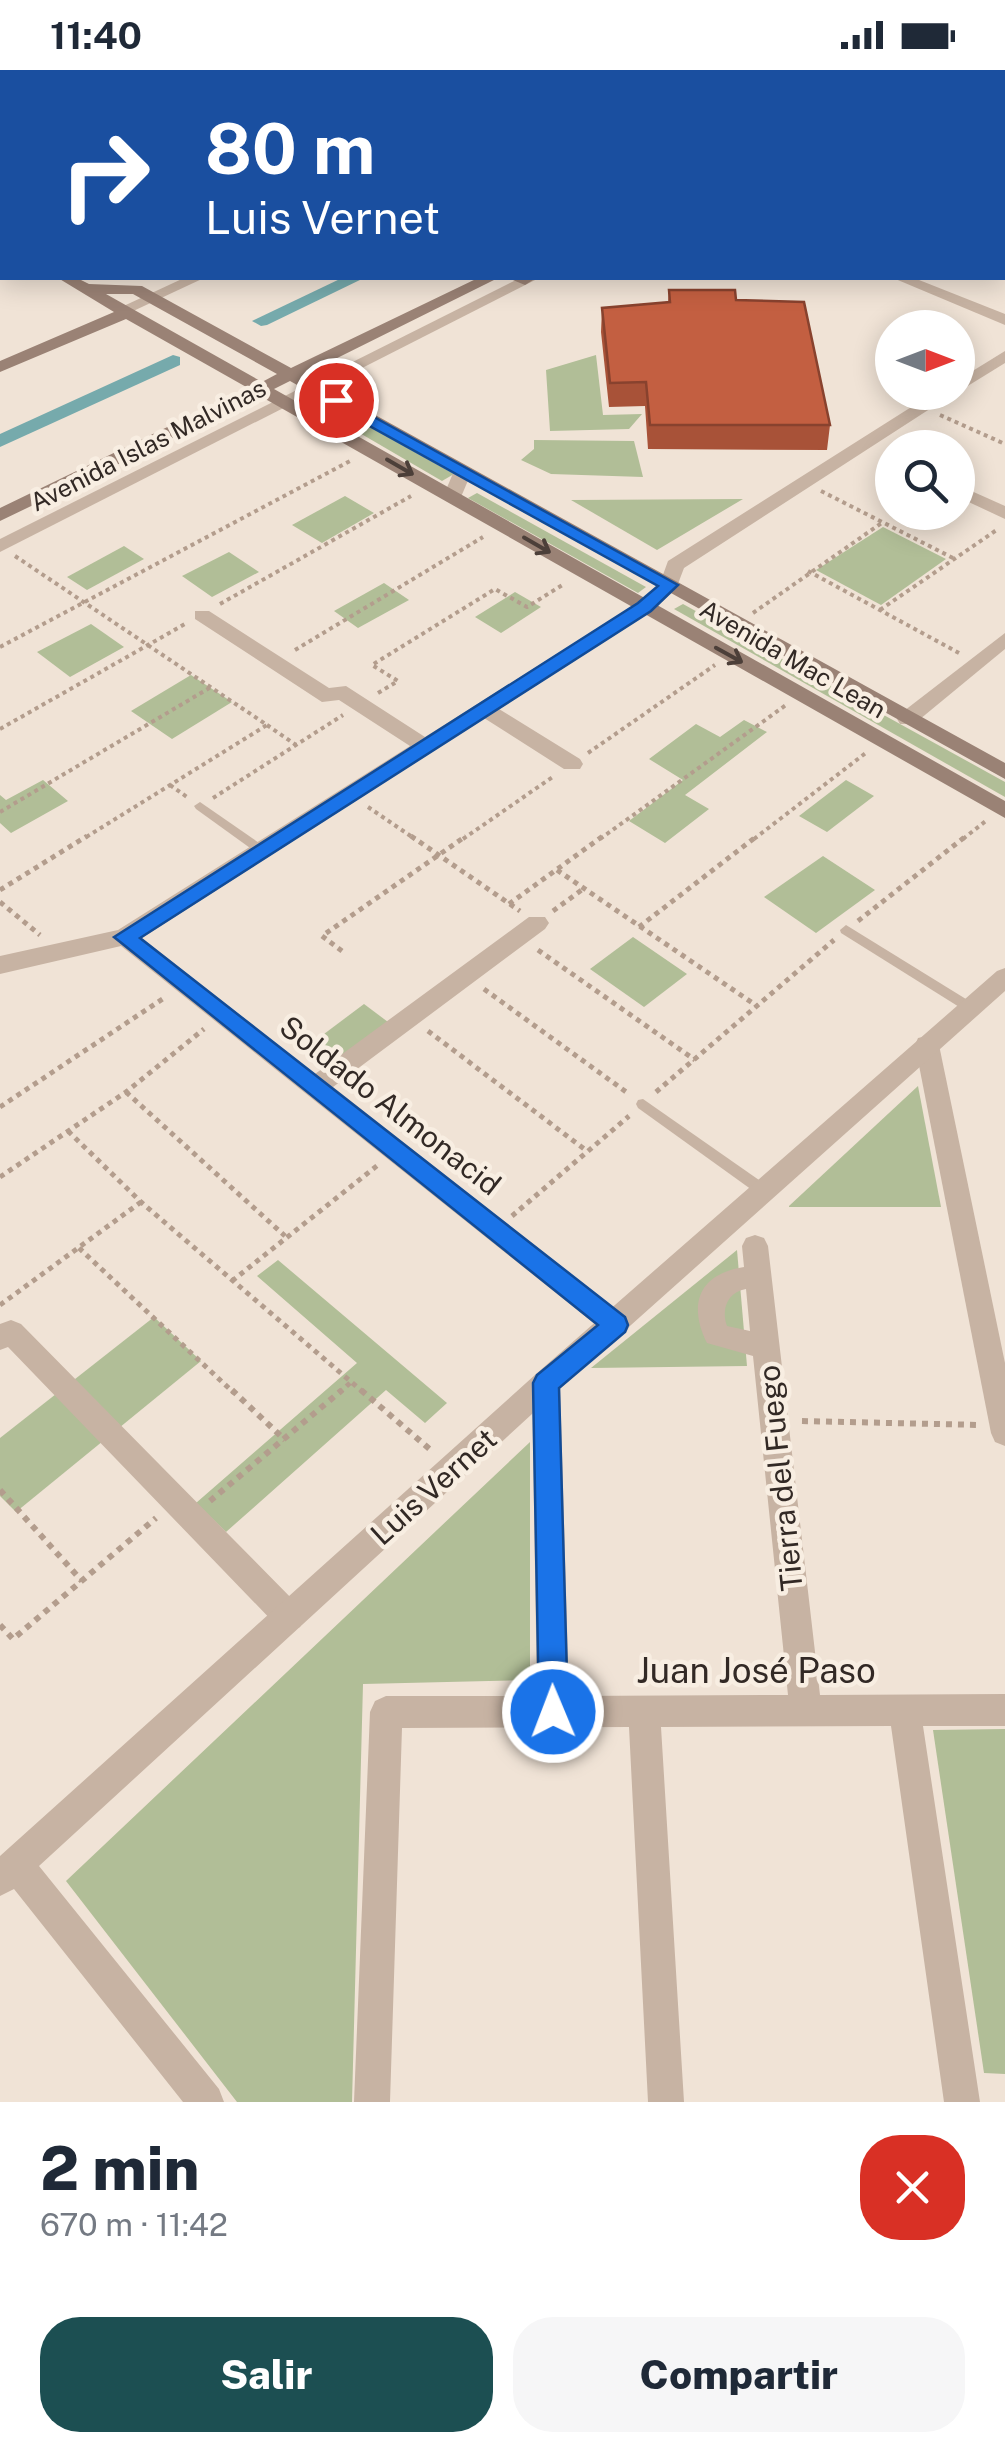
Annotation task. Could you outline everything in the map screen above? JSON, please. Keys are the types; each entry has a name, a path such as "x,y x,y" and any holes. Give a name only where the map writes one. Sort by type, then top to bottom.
{"main road":[{"name":"Avenida Mac Lean","path":"70,280 1003,810"},
{"name":"Avenida Islas Malvinas","path":"0,516 486,280"},
{"name":"Avenida Mac Lean","path":"86,288 143,293 1005,772"},
{"path":"0,352 102,310 115,306 120,315 0,366"}],"street":[{"path":"143,293 159,280"},
{"path":"115,306 189,280"},
{"name":"Avenida Islas Malvinas","path":"0,546 315,389 520,280"},
{"path":"915,280 1005,320"},
{"path":"975,375 1005,356"},
{"path":"0,964 63,954 124,937 645,607 669,585 675,564 806,482 872,449 921,410"},
{"path":"452,497 463,472"},
{"path":"975,498 1005,513"},
{"path":"202,615 329,697 338,691 425,746"},
{"path":"907,719 1005,639"},
{"path":"484,709 572,764"},
{"path":"315,1087 528,930"},
{"name":"Soldado Almonacid","path":"124,937 616,1325"},
{"name":"Luis Vernet","path":"9,1872 546,1383 1005,977"},
{"path":"927,1045 1004,1429"},
{"name":"Tierra del Fuego","path":"766,1348 718,1335 710,1314 710,1301 756,1261 766,1348 806,1710"},
{"path":"0,1338 11,1332 290,1617"},
{"path":"546,1383 553,1712"},
{"path":"904,1710 962,2102"},
{"name":"Juan José Paso","path":"372,2102 386,1712 1005,1710"},
{"path":"644,1711 666,2102"},
{"path":"9,1872 206,2102"}],"lane":[{"path":"200,806 261,850"},
{"path":"846,930 970,1007"},
{"path":"642,1104 764,1192"}],"path":[{"path":"928,410 1005,444"},
{"path":"0,647 370,450"},
{"path":"806,482 875,518"},
{"path":"880,610 1005,525"},
{"path":"275,662 502,526"},
{"path":"738,624 875,527"},
{"path":"899,530 955,558"},
{"path":"0,546 296,745"},
{"path":"808,571 974,662"},
{"path":"200,806 398,681 372,665 495,589 527,608 584,572"},
{"path":"342,951 322,936 730,655"},
{"path":"0,812 210,687"},
{"path":"509,904 801,695"},
{"path":"0,890 267,725"},
{"path":"639,927 881,741"},
{"path":"350,794 509,904 528,930 694,1060"},
{"path":"495,1230 846,930 1003,810"},
{"path":"557,870 757,1006"},
{"path":"528,930 583,889"},
{"path":"0,902 63,954"},
{"path":"466,976 642,1104"},
{"path":"0,1107 184,984"},
{"path":"0,1177 126,1092 222,1014"},
{"path":"410,1017 588,1151"},
{"path":"126,1092 285,1236"},
{"path":"68,1131 141,1202 454,1470"},
{"path":"232,1281 394,1153"},
{"path":"0,1305 141,1202"},
{"path":"78,1248 285,1440"},
{"path":"0,1625 13,1639 82,1581 285,1440 350,1383"},
{"path":"774,1420 1004,1429"},
{"path":"0,1490 82,1581"}],"green space":[{"path":"596,355 603,415 642,414 629,429 550,431 546,370"},
{"path":"322,400 454,474 442,481 310,404"},
{"path":"534,440 634,441 643,477 551,474 521,460 534,449"},
{"path":"477,493 646,587 638,593 468,498"},
{"path":"345,496 374,513 322,543 292,525"},
{"path":"743,499 657,550 571,500"},
{"path":"878,530 889,530 946,559 881,605 816,570"},
{"path":"124,546 144,559 87,590 67,577"},
{"path":"229,552 259,572 212,597 182,576"},
{"path":"384,583 409,600 358,628 334,611"},
{"path":"515,592 541,607 501,633 475,617"},
{"path":"683,604 1005,782 1005,797 674,609"},
{"path":"91,624 124,647 70,677 37,652"},
{"path":"191,675 232,702 172,739 131,711"},
{"path":"744,720 767,732 685,795 709,809 665,843 629,821 683,780 649,759 696,724 720,737"},
{"path":"43,780 68,801 11,833 0,823 0,795 6,800"},
{"path":"846,780 874,796 827,832 799,816"},
{"path":"823,856 875,890 816,933 764,897"},
{"path":"633,937 687,974 644,1007 590,969"},
{"path":"364,1004 392,1025 336,1068 308,1046"},
{"path":"918,1086 941,1207 789,1207 789,1206"},
{"path":"737,1250 747,1366 591,1368"},
{"path":"278,1260 447,1403 425,1423 386,1390 226,1532 196,1503 357,1363 257,1276"},
{"path":"154,1317 201,1361 16,1512 0,1496 0,1438"},
{"path":"530,1442 530,1680 363,1684 352,2102 237,2102 66,1881"},
{"path":"1005,1729 1005,2074 984,2073 933,1730"}],"building":[{"path":"669,290 735,290 736,300 804,302 830,425 650,425 646,382 610,383 602,308 670,302"}],"waterway":[{"path":"261,321 351,280"},
{"path":"0,441 173,361"}],"route":[{"path":"336,400 669,585 645,607 124,937 616,1325 546,1383 553,1712"}]}
